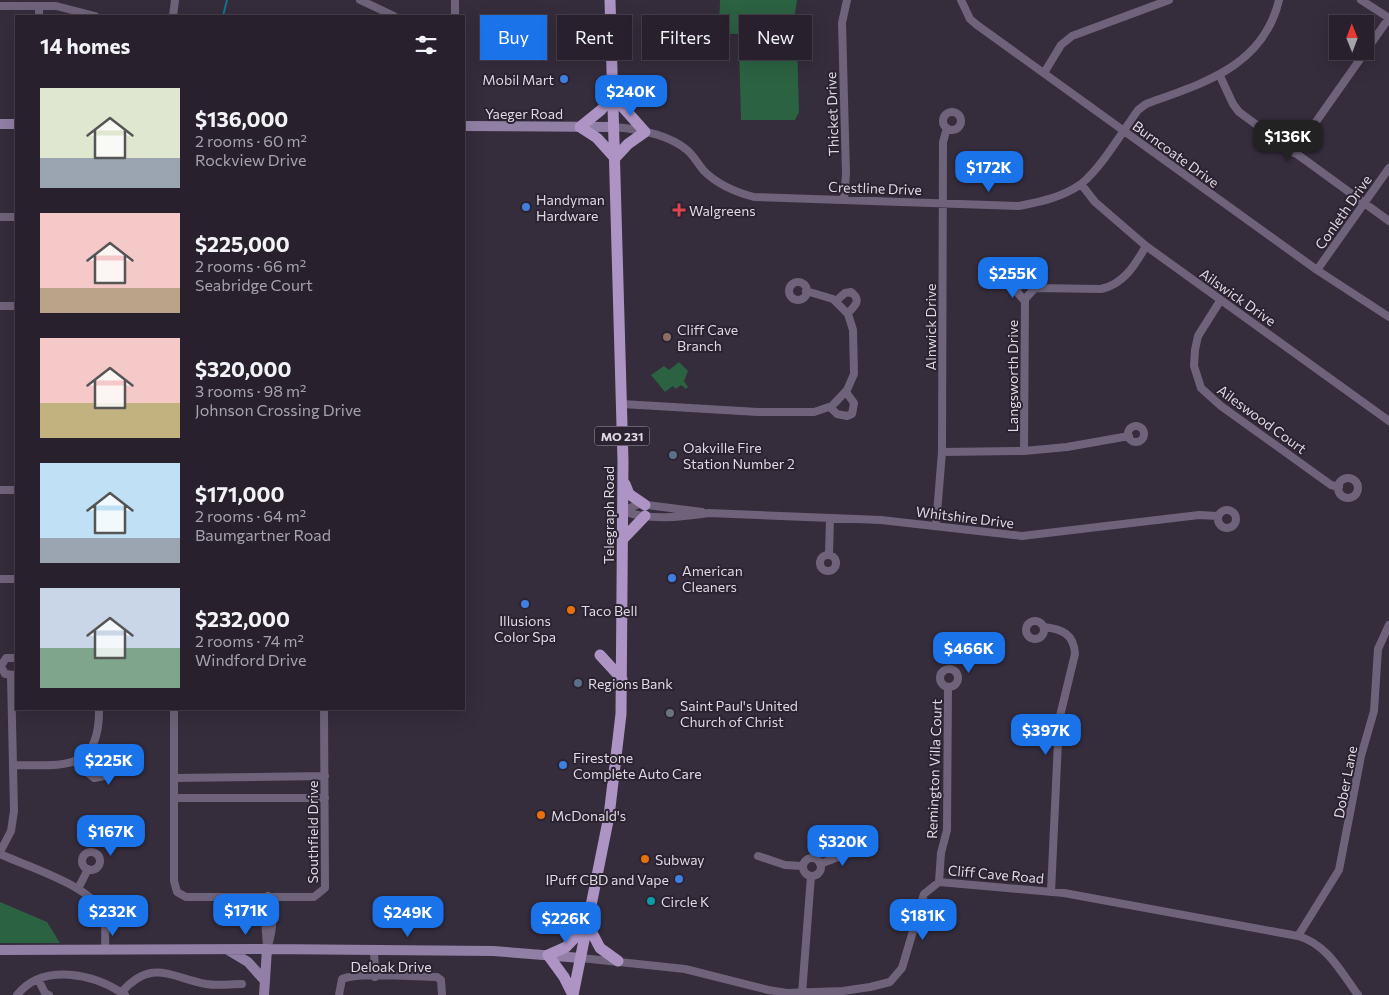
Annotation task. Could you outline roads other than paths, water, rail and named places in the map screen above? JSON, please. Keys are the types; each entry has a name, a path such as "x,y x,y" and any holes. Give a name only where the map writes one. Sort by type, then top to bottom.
{"main road":[{"name":"Telegraph Road","path":"573,995 612,797 621,714 622,404 610,0"},
{"path":"613,96 645,132 628,144 615,158 597,138 580,127 601,110 613,96"},
{"path":"0,124 15,124"},
{"name":"Yaeger Road","path":"465,126 614,127"},
{"path":"623,480 629,494 645,511 623,538"},
{"path":"600,654 622,680"},
{"path":"548,955 566,947 588,925 600,948 618,961"},
{"path":"226,949 248,962 265,981"},
{"path":"0,950 267,949 493,951 581,958"},
{"path":"264,995 267,949"},
{"path":"548,955 564,977 573,995"}],"street":[{"path":"173,15 175,0"},
{"path":"360,0 392,15"},
{"path":"454,15 455,0"},
{"name":"Thicket Drive","path":"844,199 842,24 847,0"},
{"name":"Burncoate Drive","path":"961,0 970,19 977,25 1317,270 1389,317"},
{"path":"1044,73 1061,45 1072,36 1169,0"},
{"name":"Crestline Drive","path":"614,127 645,132 678,144 711,177 724,187 741,194 784,198 1019,206 1057,197 1081,184 1096,168 1138,110 1146,104 1220,76 1244,58 1260,42 1279,0"},
{"path":"1294,153 1389,18 1360,0"},
{"path":"0,6 39,6 73,9 92,15"},
{"path":"39,6 39,15"},
{"path":"1220,76 1233,104 1239,112 1389,221"},
{"name":"Alnwick Drive","path":"936,526 942,452 942,203 943,142 947,128"},
{"name":"Conleth Drive","path":"1317,270 1389,168"},
{"name":"Ailswick Drive","path":"1081,184 1095,202 1146,246 1389,421"},
{"path":"0,217 15,217"},
{"name":"Langsworth Drive","path":"1024,451 1024,300 1029,292 1036,288 1102,290 1111,287 1134,266 1146,246"},
{"name":"Langsworth Drive","path":"1024,300 1017,292 1018,283 1028,282 1036,288"},
{"path":"622,404 758,412 814,412 830,407 846,392 854,374 853,330 848,313 836,301 817,292 806,291"},
{"path":"836,301 845,293 851,292 855,295 856,306 848,313"},
{"name":"Aileswood Court","path":"1220,301 1198,336 1194,366 1201,388 1221,406 1331,485 1339,487"},
{"path":"0,306 15,306"},
{"path":"830,407 837,414 847,416 852,414 854,403 846,392"},
{"path":"942,452 1024,451 1067,447 1129,436"},
{"path":"0,490 15,490"},
{"name":"Whitshire Drive","path":"623,511 638,504 645,511 687,516 709,513 881,520 1022,536 1199,515 1218,516"},
{"path":"829,555 830,518"},
{"path":"0,579 15,579"},
{"name":"Dober Lane","path":"1298,936 1339,870 1362,756 1374,711 1378,649 1389,625"},
{"path":"1044,627 1063,630 1075,644 1075,654 1059,720 1051,892"},
{"path":"15,658 9,657 2,663 3,672 14,675 11,831 0,853 78,889 91,898 102,912 105,921 105,950"},
{"name":"Remington Villa Court","path":"939,882 947,830 948,687"},
{"path":"13,765 58,765 74,762 92,749 98,736 99,710"},
{"name":"Southfield Drive","path":"174,710 174,881 177,892 186,897 314,897 325,888 324,710"},
{"path":"74,762 94,778 104,776 104,765 92,749"},
{"path":"174,778 324,776"},
{"path":"174,798 325,798"},
{"path":"820,864 846,854 861,851"},
{"path":"758,856 785,865 802,866"},
{"path":"809,858 816,858 820,864 818,874 811,876 805,873 802,866 809,858"},
{"path":"78,889 88,870"},
{"path":"802,994 811,876"},
{"name":"Cliff Cave Road","path":"581,958 685,969 768,990 802,994 843,991 890,982 902,968 924,894 939,882 1051,892 1298,936 1312,941 1326,952 1358,995"},
{"path":"267,949 273,933 272,908 268,896"},
{"path":"374,950 375,977"},
{"path":"17,995 27,985 38,979 61,975 94,978 123,994 133,979 154,972 173,974 207,984 242,984"},
{"name":"Deloak Drive","path":"339,995 342,979 349,977 437,977 442,980 442,995"},
{"path":"38,979 46,994"}],"waterway":[{"path":"223,15 227,0"}],"place":[{"name":"Mobil Mart","path":"564,79"},
{"name":"Handyman Hardware","path":"526,207"},
{"name":"Walgreens","path":"679,210"},
{"name":"Cliff Cave Branch","path":"667,337"},
{"name":"Oakville Fire Station Number 2","path":"673,455"},
{"name":"American Cleaners","path":"672,578"},
{"name":"Illusions Color Spa","path":"525,604"},
{"name":"Taco Bell","path":"571,610"},
{"name":"Regions Bank","path":"578,683"},
{"name":"Saint Paul's United Church of Christ","path":"670,713"},
{"name":"Firestone Complete Auto Care","path":"563,765"},
{"name":"McDonald's","path":"541,815"},
{"name":"Subway","path":"645,859"},
{"name":"IPuff CBD and Vape","path":"679,879"},
{"name":"Circle K","path":"651,901"}]}
